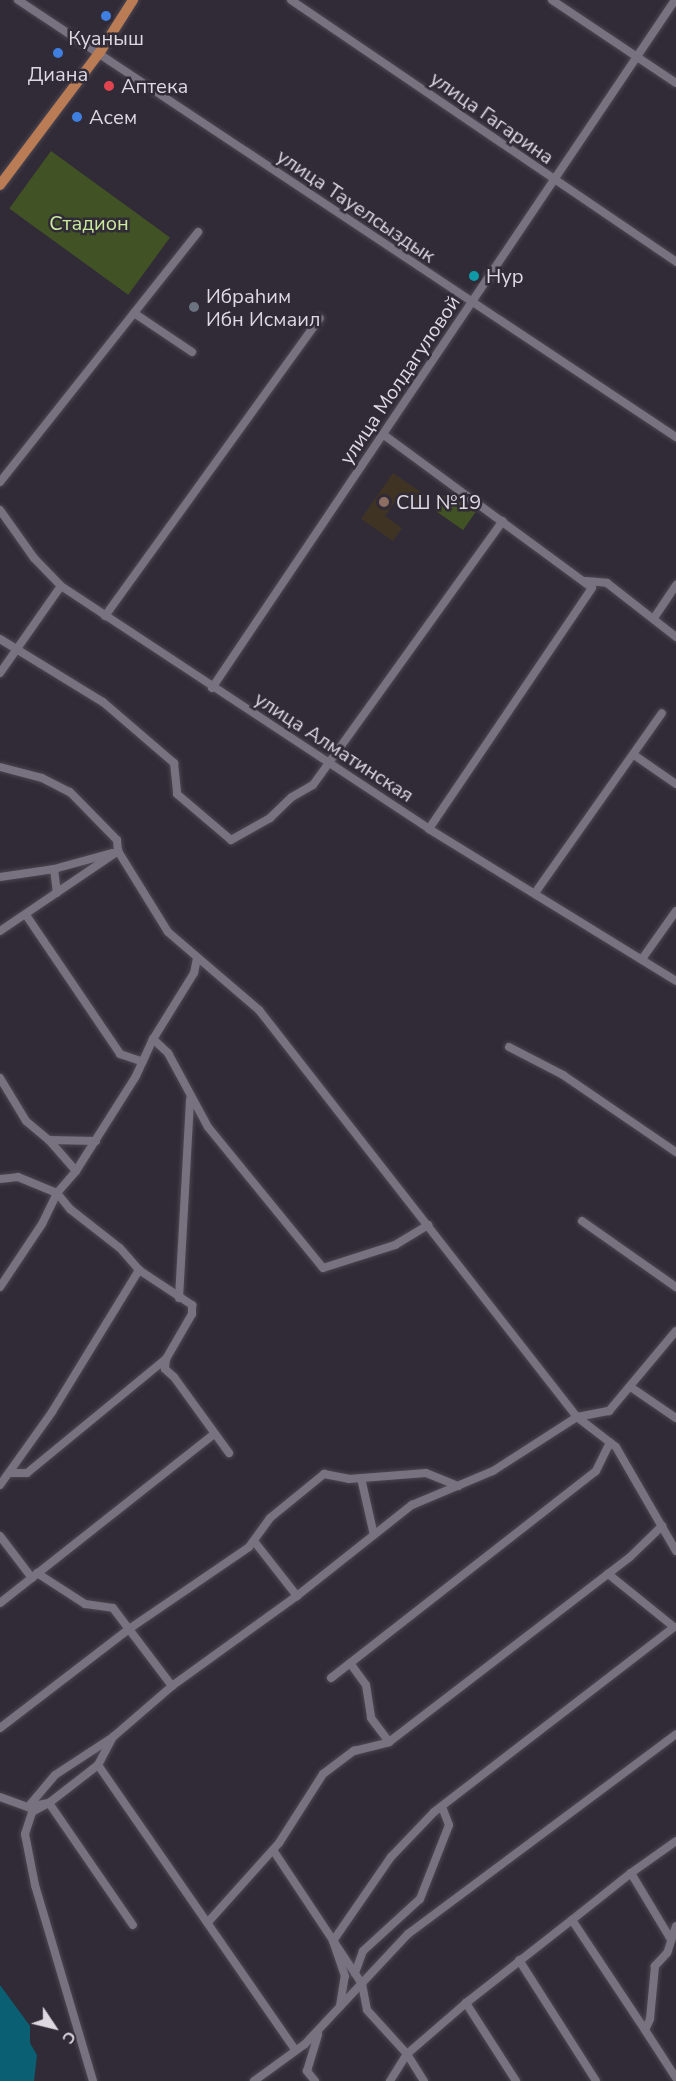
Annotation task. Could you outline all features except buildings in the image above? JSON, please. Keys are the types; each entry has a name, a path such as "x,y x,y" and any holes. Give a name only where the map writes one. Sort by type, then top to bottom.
{"main road":[{"path":"0,185 100,52 133,0"}],"street":[{"name":"улица Тауелсыздык","path":"18,0 100,52 471,304 676,437"},
{"name":"улица Гагарина","path":"291,0 676,262"},
{"path":"552,0 676,83"},
{"name":"улица Молдагуловой","path":"212,688 675,0"},
{"path":"0,482 198,232"},
{"path":"134,313 192,352"},
{"path":"105,616 320,318"},
{"path":"384,435 586,581 607,583 676,637"},
{"name":"улица Алматинская","path":"0,510 34,558 61,586 212,688 429,829 676,981"},
{"path":"0,639 103,702 174,763 177,794 219,828 227,840 270,818 292,796 313,785 503,521"},
{"path":"429,829 591,594 586,581"},
{"path":"654,618 676,585"},
{"path":"0,673 61,586"},
{"path":"535,893 662,713"},
{"path":"634,755 676,784"},
{"path":"0,767 42,778 70,792 117,840 118,851 168,932 259,1010 577,1417 609,1442 676,1551"},
{"path":"0,877 54,869 118,851"},
{"path":"0,931 118,851"},
{"path":"54,869 57,893"},
{"path":"642,959 676,911"},
{"path":"26,915 117,1049 125,1058 143,1062"},
{"path":"0,1287 42,1224 57,1193 76,1171 96,1141 143,1062 153,1038 194,974 197,958"},
{"path":"153,1038 168,1053 190,1099 208,1127 323,1268 376,1253 428,1226"},
{"path":"508,1047 563,1075 676,1152"},
{"path":"0,1078 26,1121 49,1140 76,1171"},
{"path":"179,1298 190,1099"},
{"path":"49,1140 96,1141"},
{"path":"0,1179 18,1177 57,1193 70,1209 120,1248 139,1270 192,1305 192,1314 166,1359 27,1473 9,1473"},
{"path":"582,1221 676,1287"},
{"path":"0,1485 139,1270"},
{"path":"28,1807 55,1775 113,1737 172,1686 297,1596 412,1505 493,1471 577,1417 609,1411 632,1388 676,1331"},
{"path":"166,1359 165,1369 174,1377 229,1453"},
{"path":"632,1388 676,1418"},
{"path":"0,1603 214,1434"},
{"path":"331,1678 596,1471 609,1442"},
{"path":"0,1728 129,1629 254,1541 270,1518 324,1473 361,1478 426,1473 458,1486"},
{"path":"361,1478 374,1535"},
{"path":"209,1921 273,1850 323,1774 354,1751 389,1742 608,1574 662,1526"},
{"path":"0,1536 34,1576 85,1604 113,1608 172,1686"},
{"path":"254,1541 297,1596"},
{"path":"333,1941 391,1857 442,1806 675,1627 608,1574"},
{"path":"350,1662 366,1685 371,1718 389,1742"},
{"path":"254,2081 322,2026 408,1934 676,1734"},
{"path":"93,2081 34,1885 25,1834 32,1812 50,1803 98,1765 113,1737"},
{"path":"98,1765 209,1921 295,2050"},
{"path":"0,1797 28,1807 50,1803"},
{"path":"50,1803 133,1925"},
{"path":"355,1973 363,1951 420,1899 449,1825 442,1806"},
{"path":"390,2081 406,2054 466,2003 631,1873 676,1841"},
{"path":"273,1850 362,1984 367,2010 406,2054 423,2081"},
{"path":"631,1873 670,1938"},
{"path":"572,1920 676,2078"},
{"path":"645,2030 650,2019 656,1966 667,1953 670,1938 676,1926"},
{"path":"333,1941 345,1976 340,2006"},
{"path":"519,1960 596,2081"},
{"path":"466,2003 516,2081"},
{"path":"315,2081 307,2071 310,2050 322,2026"}],"shaded area":[{"name":"СШ №19","path":"393,473 425,495 417,508 399,496 385,516 402,528 393,541 361,519"}],"green space":[{"name":"Стадион","path":"51,151 170,237 128,295 9,208"},
{"path":"447,492 476,512 463,530 434,510"}],"water":[{"path":"0,1985 30,2026 30,2043 37,2055 34,2081 0,2081"}],"place":[{"name":"Куаныш","path":"106,16"},
{"name":"Диана","path":"58,53"},
{"name":"Аптека","path":"109,86"},
{"name":"Асем","path":"77,117"},
{"name":"Нур","path":"474,276"},
{"name":"Ибраһим Ибн Исмаил","path":"194,307"},
{"name":"СШ №19","path":"384,502"}]}
